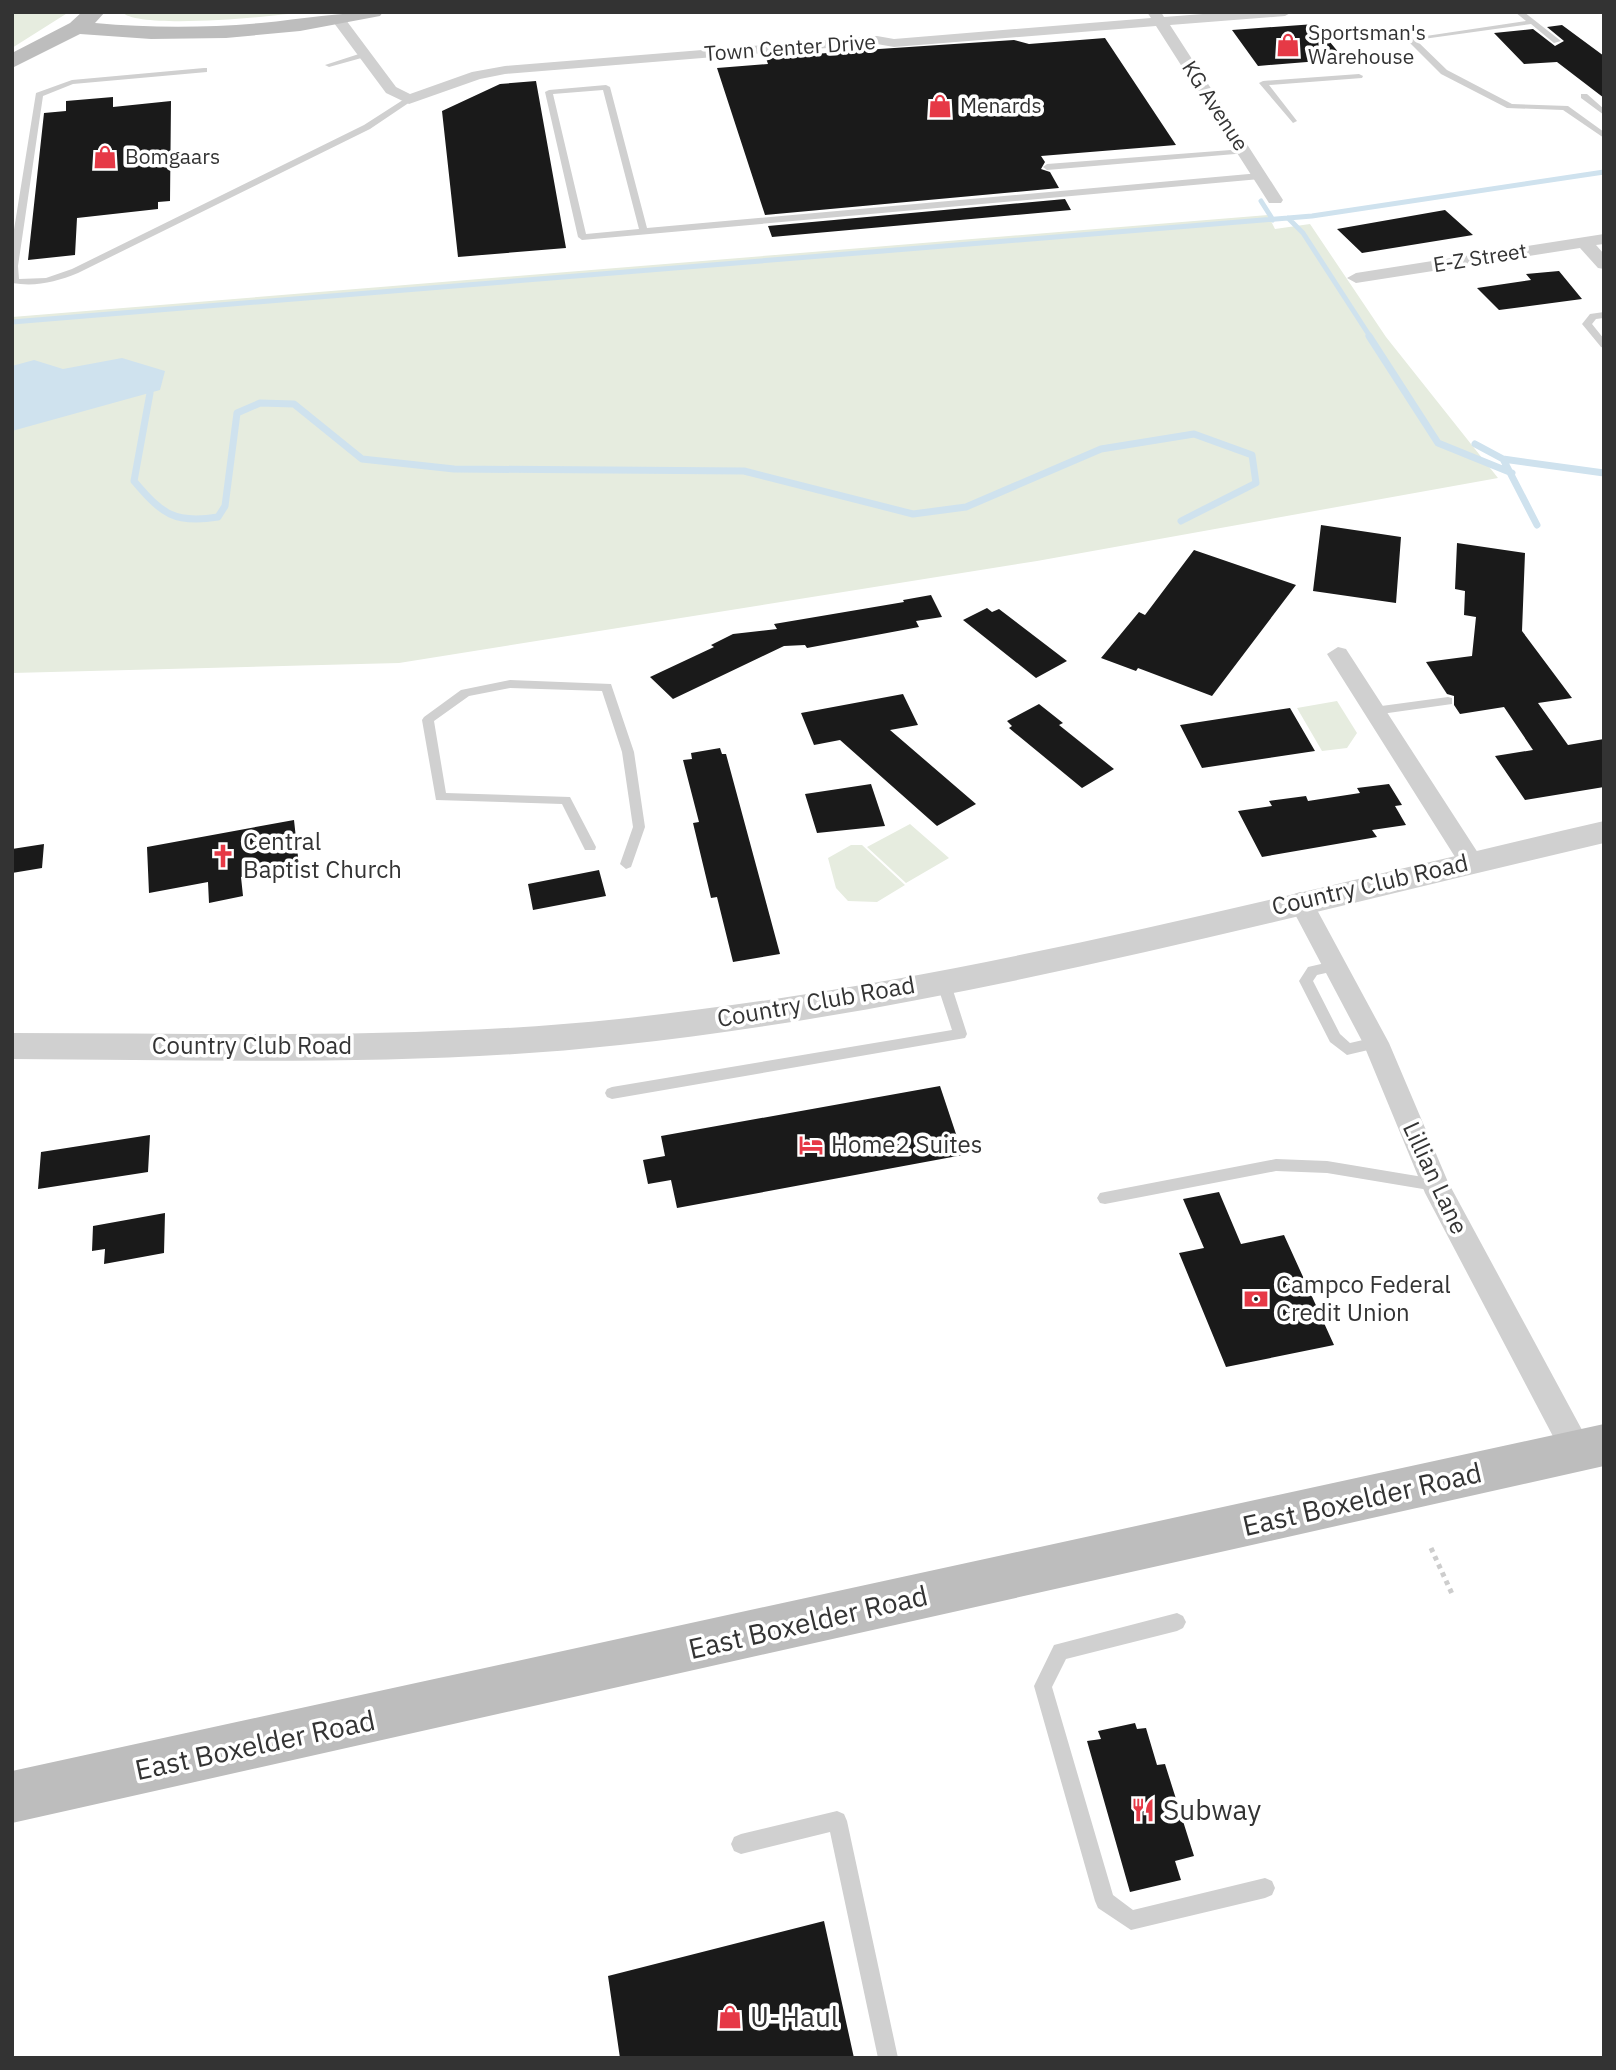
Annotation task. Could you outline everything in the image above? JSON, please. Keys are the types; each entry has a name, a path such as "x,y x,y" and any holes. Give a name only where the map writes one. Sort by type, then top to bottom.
{"main road":[{"path":"12,62 77,27 95,12"},
{"path":"77,27 161,33 210,33 338,19 373,12"},
{"name":"East Boxelder Road","path":"12,1797 1590,1448"}],"street":[{"name":"Town Center Drive","path":"409,100 477,75 537,66 877,40 894,43 1157,17 1285,12"},
{"name":"KG Avenue","path":"1157,17 1275,200"},
{"path":"338,19 362,55 391,90 409,100"},
{"name":"E-Z Street","path":"1356,278 1604,239"},
{"path":"1584,242 1604,264"},
{"path":"1338,654 1471,862"},
{"name":"Country Club Road","path":"12,1046 294,1048 479,1043 673,1026 852,999 1068,956 1604,832"},
{"name":"Lillian Lane","path":"1300,901 1376,1043 1435,1185 1590,1448"}],"lane":[{"path":"1519,12 1557,41"},
{"path":"1532,22 1410,39 1444,72 1510,106 1565,108 1604,135"},
{"path":"329,65 362,55"},
{"path":"204,70 72,82 39,95 13,266 15,281 32,284 64,276 367,127 409,100"},
{"path":"1264,83 1278,75 1335,71"},
{"path":"1264,83 1359,76"},
{"path":"1264,83 1293,121"},
{"path":"644,232 606,87 549,92 582,237 644,232 1024,199 1149,197 1185,192 1218,179"},
{"path":"1584,96 1604,113"},
{"path":"1047,167 1244,151"},
{"path":"1024,199 1116,181 1170,177 1218,179 1260,176"},
{"path":"1604,315 1593,316 1587,324 1604,345"},
{"path":"590,847 566,800 440,797 428,720 465,693 510,684 607,687 628,752 639,827 626,864"},
{"path":"1374,711 1448,701"},
{"path":"612,1093 960,1034 943,981"},
{"path":"1105,1198 1276,1165 1327,1167 1435,1185"},
{"path":"1177,1622 1060,1651 1042,1686 1105,1901 1131,1920 1265,1888"},
{"path":"741,1844 837,1821 887,2058"}],"path":[{"path":"1431,1548 1453,1596"}],"shaded area":[{"path":"12,12 69,12 12,48"},
{"path":"122,12 301,12 264,17 178,21 133,17"},
{"path":"1268,215 1275,229 1310,224 1386,337 1498,478 1037,561 399,663 12,673 12,317"},
{"path":"1337,701 1357,733 1347,748 1322,751 1297,708"},
{"path":"910,824 949,858 906,883 867,847"},
{"path":"851,845 862,845 905,885 877,902 848,901 836,888 828,858"}],"water":[{"path":"122,358 165,371 160,390 12,431 12,366 34,360 63,369"}],"building":[{"name":"Sportsman's Warehouse","path":"1315,24 1344,59 1258,66 1232,30"},
{"path":"1562,25 1604,56 1604,98 1557,62 1524,64 1494,33 1533,29 1555,46 1564,41 1547,27"},
{"name":"Menards","path":"1105,38 1176,145 1041,156 1045,162 1041,169 1050,172 1059,188 765,215 717,68 768,64 766,58 864,50 1014,40 1029,44"},
{"path":"536,81 566,248 458,257 442,111 500,84"},
{"name":"Bomgaars","path":"113,97 113,107 171,101 170,201 158,202 158,209 77,218 75,255 28,260 44,113 66,111 66,101"},
{"path":"1065,199 1071,210 772,237 768,226"},
{"path":"1445,210 1473,235 1362,253 1337,229"},
{"path":"1559,271 1582,299 1499,310 1477,288 1531,280 1526,274"},
{"path":"1321,525 1401,537 1396,603 1313,591"},
{"path":"1457,543 1525,553 1522,631 1572,698 1538,703 1568,745 1604,739 1604,787 1525,800 1495,756 1533,750 1504,707 1460,714 1454,705 1454,696 1447,694 1426,662 1472,656 1476,617 1464,615 1465,591 1455,589"},
{"path":"1194,550 1296,585 1212,696 1138,668 1136,671 1101,658 1139,612 1145,615"},
{"path":"931,595 942,617 916,621 919,627 807,648 805,645 784,646 673,699 650,677 714,647 711,645 733,634 777,629 774,624"},
{"path":"987,608 992,612 999,609 1067,661 1036,678 963,620"},
{"path":"903,694 918,725 890,730 976,804 937,826 840,740 814,745 801,713"},
{"path":"1039,704 1063,723 1059,725 1114,769 1082,788 1009,728 1012,726 1007,721"},
{"path":"1290,708 1315,751 1202,768 1180,725"},
{"path":"720,748 722,754 726,754 780,954 733,962 717,897 711,898 693,823 699,822 683,760 692,759 691,753"},
{"path":"871,784 885,826 817,833 805,794"},
{"path":"1389,784 1402,805 1395,806 1406,825 1372,830 1377,837 1262,857 1238,811 1272,806 1269,801 1306,796 1308,801 1360,793 1357,788"},
{"name":"Central Baptist Church","path":"294,820 299,866 241,877 243,896 209,903 208,882 149,893 147,847"},
{"path":"44,844 42,868 12,873 12,849"},
{"path":"599,870 606,896 533,910 528,884"},
{"name":"Home2 Suites","path":"940,1086 963,1155 677,1208 671,1180 648,1184 643,1160 665,1156 661,1136"},
{"path":"150,1135 148,1172 38,1189 41,1152"},
{"name":"Campco Federal Credit Union","path":"1219,1192 1241,1244 1284,1235 1334,1345 1226,1367 1179,1253 1204,1248 1183,1199"},
{"path":"165,1213 164,1253 104,1264 105,1249 92,1251 93,1226"},
{"name":"Subway","path":"1135,1723 1137,1729 1146,1728 1157,1765 1165,1764 1194,1856 1175,1861 1181,1880 1130,1892 1087,1741 1101,1739 1098,1731"},
{"name":"U-Haul","path":"824,1921 854,2058 620,2058 608,1976"}],"waterway":[{"path":"1273,219 1312,216 1604,172"},
{"path":"1261,201 1273,219"},
{"path":"1288,218 1303,233 1371,338"},
{"path":"12,322 1273,219"},
{"path":"1369,336 1438,443 1510,472"},
{"path":"150,393 134,481 161,509 190,519 218,517 225,506 237,413 260,403 294,404 362,459 454,469 744,471 913,514 966,507 1101,449 1194,434 1252,455 1256,483 1181,521"},
{"path":"1475,444 1503,459"},
{"path":"1503,459 1604,473"},
{"path":"1503,459 1510,472"},
{"path":"1510,472 1537,525"}],"place":[{"name":"Sportsman's Warehouse","path":"1288,45"},
{"name":"Menards","path":"940,106"},
{"name":"Bomgaars","path":"105,157"},
{"name":"Central Baptist Church","path":"223,856"},
{"name":"Home2 Suites","path":"811,1145"},
{"name":"Campco Federal Credit Union","path":"1256,1299"},
{"name":"Subway","path":"1143,1810"},
{"name":"U-Haul","path":"730,2017"}]}
